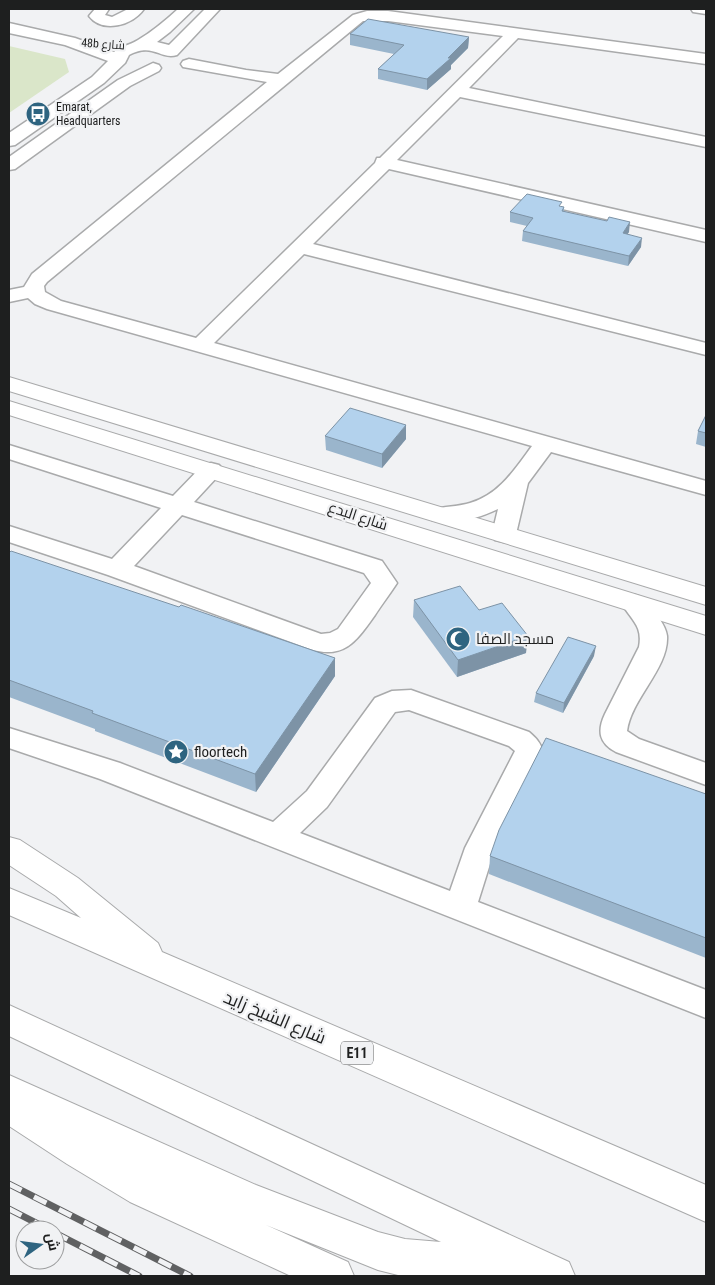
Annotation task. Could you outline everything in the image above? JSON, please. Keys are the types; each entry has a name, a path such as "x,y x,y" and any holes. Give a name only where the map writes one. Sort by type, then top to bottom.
{"main road":[{"name":"شارع البدع","path":"9,384 706,596"},
{"name":"شارع البدع","path":"9,408 706,626"},
{"path":"375,521 408,522 480,543 494,542 499,540 504,534"},
{"path":"9,849 74,892 131,939 162,968"},
{"name":"شارع الشيخ زايد","path":"9,901 706,1204"},
{"path":"9,1020 555,1276"},
{"path":"9,1091 245,1199 378,1251 405,1258 432,1261 459,1262 514,1257"},
{"path":"9,1106 80,1152 143,1189 334,1276"}],"street":[{"path":"102,9 97,16 102,20 108,21 126,18 137,9"},
{"path":"9,141 98,80 119,60 122,52 138,46 166,29 187,9"},
{"path":"9,165 124,83 170,61 173,56 171,52 213,9"},
{"path":"698,9 706,10"},
{"path":"706,59 388,16 367,16 352,22 281,79 39,278 34,286 35,294 42,300 54,305 706,488"},
{"name":"48b شارع","path":"9,28 69,42 119,60 122,64 135,68 153,68"},
{"path":"200,346 383,162 514,34"},
{"name":"48b شارع","path":"69,42 159,46 171,52"},
{"path":"262,96 240,84 185,67 281,79"},
{"path":"457,91 706,142"},
{"path":"383,162 706,236"},
{"path":"300,247 706,348"},
{"path":"9,296 35,290"},
{"path":"440,515 462,514 484,508 501,499 517,484 546,443"},
{"path":"9,452 373,567 384,583 347,635 335,642 318,643 117,569 9,534"},
{"path":"117,569 211,470"},
{"path":"504,534 517,484"},
{"path":"635,604 653,630 653,647 613,724 613,731 621,742 629,746 706,774"},
{"path":"278,836 318,799 385,705 392,701 411,700 519,739 528,747 529,752 469,874 462,909"},
{"path":"9,738 110,771 706,1004"}],"green space":[{"path":"9,46 65,59 69,72 9,113"}],"building":[{"path":"368,19 469,37 448,58 451,58 427,79 378,69 404,45 350,34"},
{"path":"527,194 562,202 559,206 564,207 562,211 607,221 609,217 630,222 623,233 642,238 629,256 523,231 533,218 510,212"},
{"path":"350,408 406,425 382,454 325,436"},
{"path":"706,415 706,433 698,431"},
{"path":"11,551 179,607 181,605 335,658 255,774 9,680 9,553"},
{"path":"460,586 479,610 502,603 528,636 458,660 414,600"},
{"path":"568,637 596,646 564,703 536,693"},
{"path":"546,738 706,794 706,938 490,856 499,830"}],"railway":[{"path":"9,1184 190,1276"},
{"path":"9,1209 30,1220"},
{"path":"65,1238 139,1276"}],"place":[{"name":"Emarat, Headquarters","path":"38,114"},
{"name":"مسجد الصفا","path":"458,639"},
{"name":"floortech","path":"176,752"}]}
